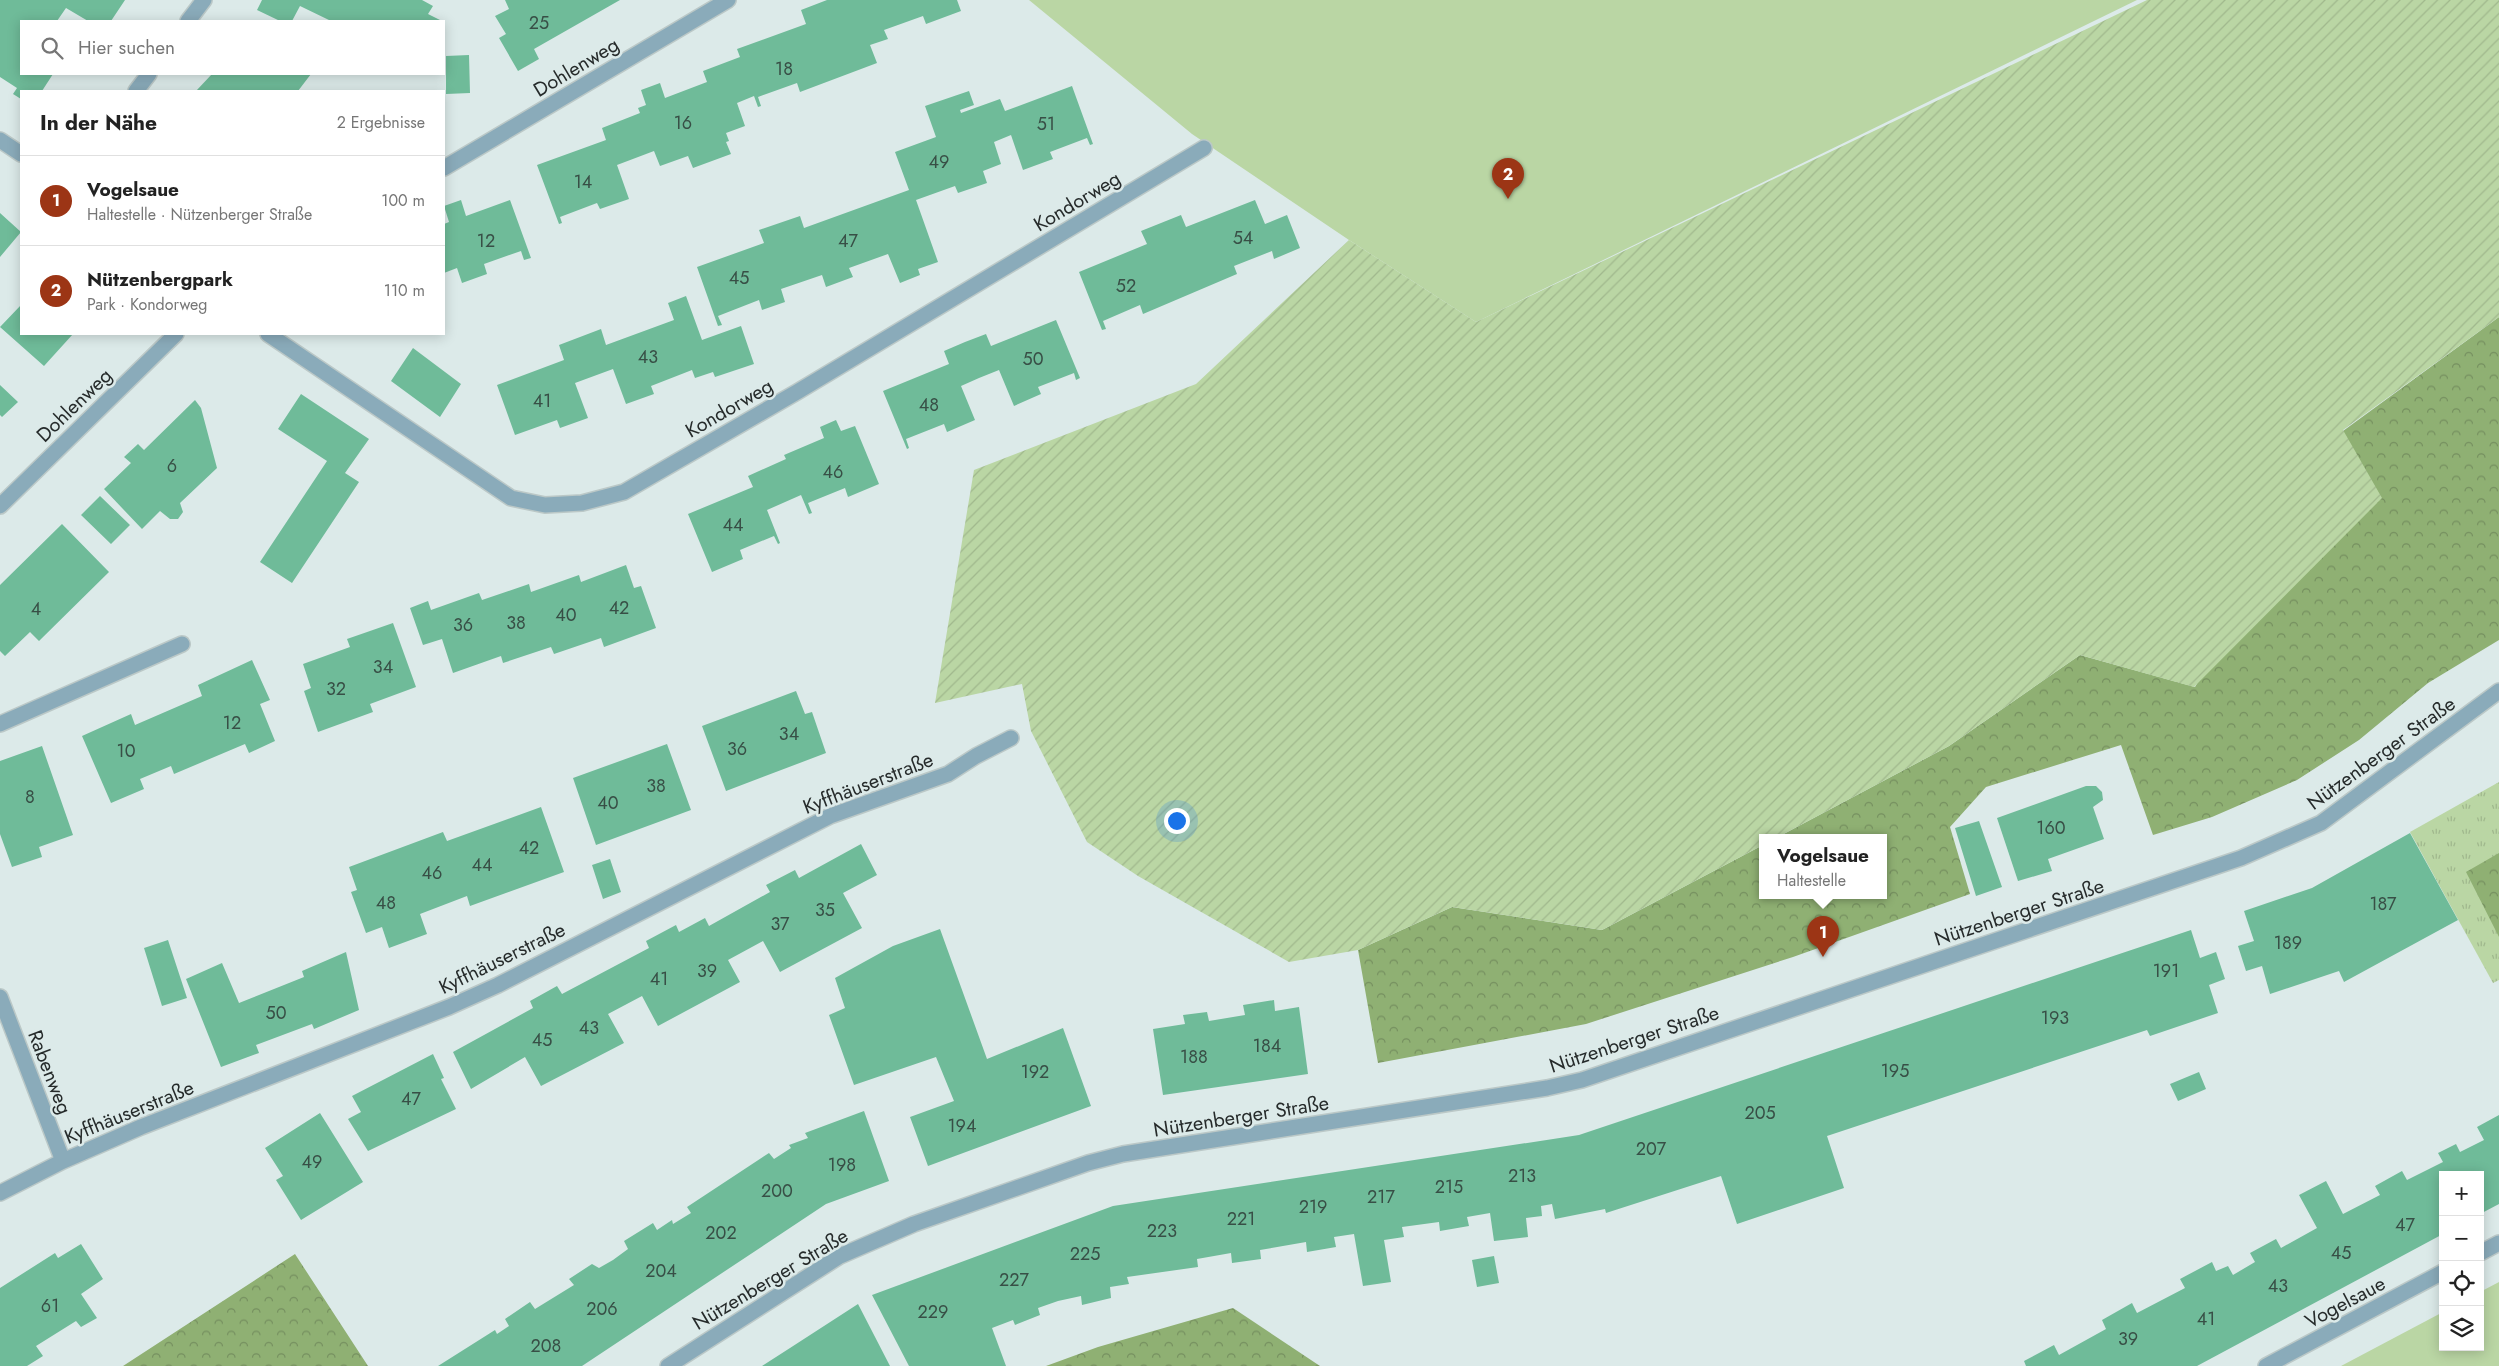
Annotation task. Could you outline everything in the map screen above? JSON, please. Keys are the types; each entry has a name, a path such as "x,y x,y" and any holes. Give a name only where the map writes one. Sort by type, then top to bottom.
{"street":[{"path":"189,20 204,0"},
{"name":"Dohlenweg","path":"445,167 728,0"},
{"path":"137,90 148,75"},
{"path":"0,140 20,153"},
{"name":"Kondorweg","path":"269,335 511,498 546,505 582,503 624,492 797,392 1204,148"},
{"name":"Dohlenweg","path":"0,506 175,335"},
{"path":"0,724 182,644"},
{"name":"Nützenberger Straße","path":"668,1366 840,1256 914,1224 1088,1163 1123,1154 1547,1088 1582,1080 2241,858 2322,823 2499,691"},
{"name":"Kyffhäuserstraße","path":"0,1193 63,1161 141,1128 449,1008 498,985 830,816 948,774 976,756 1012,738"},
{"name":"Rabenweg","path":"0,997 63,1161"},
{"path":"2484,1251 2499,1243"},
{"name":"Vogelsaue","path":"2266,1366 2439,1274"}],"green space":[{"path":"1029,0 2137,0 1476,322 1349,240 1192,134"},
{"path":"2147,0 2499,0 2499,317 2343,430 2382,498 2194,687 2080,655 1949,746 1784,834 1759,834 1759,847 1602,930 1452,907 1358,950 1289,962 1138,876 1087,842 1031,731 1022,684 935,703 974,470 1196,384 1349,240 1476,322"},
{"path":"2499,317 2499,640 2428,683 2359,740 2297,780 2212,817 2153,835 2121,745 1986,787 1950,827 1970,894 1793,957 1586,1024 1378,1063 1358,950 1452,907 1602,930 1759,847 1759,899 1887,899 1887,834 1784,834 1949,746 2080,655 2195,687 2343,431"},
{"path":"2499,782 2499,980 2493,983 2410,832"},
{"path":"2499,853 2499,937 2466,872"},
{"path":"295,1254 368,1366 123,1366"},
{"path":"2499,1282 2499,1366 2341,1366 2439,1314 2439,1351 2484,1351 2484,1290"},
{"path":"1233,1308 1320,1366 1046,1366 1098,1347"}],"building":[{"path":"0,0 125,0 112,20 86,20 66,8 58,20 20,20 20,75 52,75 43,90 20,90 20,98 13,94 17,88 0,77"},
{"path":"262,0 422,0 433,6 428,14 440,20 329,20 300,6 293,20 278,20 257,10"},
{"path":"505,0 620,0 534,49 539,59 518,71 499,38 506,34 495,16 509,9"},
{"path":"827,0 957,0 961,11 926,24 923,16 884,30 888,39 870,45 877,63 800,92 797,83 758,97 761,106 758,107 754,96 737,103 745,126 726,133 729,141 726,142 731,154 693,168 688,156 660,166 654,151 617,165 629,199 600,209 597,203 560,217 562,223 559,224 537,165 606,140 602,128 640,113 638,108 646,105 641,90 660,83 665,98 707,82 703,71 740,57 737,49 806,24 801,10"},
{"path":"469,55 470,93 446,94 446,56"},
{"path":"211,75 310,75 299,90 197,90"},
{"path":"1072,86 1093,144 1090,145 1087,138 1050,152 1053,159 1023,170 1011,135 994,142 1001,164 983,171 987,183 958,193 955,186 916,200 938,262 918,269 920,275 900,283 888,254 849,268 853,277 826,287 822,275 781,289 785,302 762,310 759,300 718,316 722,325 718,326 697,267 764,243 759,230 800,216 804,228 909,190 895,152 936,137 925,106 969,91 974,105 960,110 961,113 1000,99 1005,111"},
{"path":"461,200 466,216 510,200 531,258 524,260 521,251 484,264 487,274 462,283 457,268 445,273 445,224 449,222 445,206"},
{"path":"1255,200 1265,224 1287,215 1300,248 1274,259 1272,251 1234,266 1237,274 1143,314 1140,305 1103,321 1106,329 1102,330 1079,272 1147,244 1141,231 1181,215 1186,227"},
{"path":"0,213 20,233 0,257"},
{"path":"686,296 702,340 741,326 754,364 715,377 713,372 695,378 692,370 651,386 654,394 626,404 613,369 575,383 588,418 560,428 557,420 515,435 497,385 564,360 559,345 601,329 606,345 674,320 668,303"},
{"path":"20,306 20,335 72,335 44,366 0,327"},
{"path":"1056,320 1080,378 1076,380 1074,373 1038,387 1041,394 1014,406 999,370 979,378 961,386 975,420 947,432 944,424 906,439 909,448 907,449 883,391 949,364 944,351 965,342 986,334 991,346"},
{"path":"413,348 461,384 440,417 391,381"},
{"path":"0,385 18,402 2,417 0,415"},
{"path":"301,394 369,439 345,473 359,482 292,583 260,562 327,461 278,429"},
{"path":"195,400 201,408 217,468 180,503 183,512 178,519 170,519 160,511 142,529 104,489 131,463 124,457 138,444 144,450"},
{"path":"836,420 841,431 855,426 879,484 848,497 845,488 808,503 812,513 809,514 801,495 767,510 780,543 778,544 774,536 740,550 743,559 712,572 688,514 753,487 748,476 786,459 784,455 824,438 820,427"},
{"path":"100,496 130,525 111,544 81,515"},
{"path":"62,524 109,572 39,641 30,632 5,656 0,651 0,585"},
{"path":"626,565 634,588 641,586 656,628 604,647 601,638 554,654 551,647 503,663 501,656 453,673 442,639 423,645 410,608 428,601 431,610 479,593 482,600 529,584 531,592 579,575 581,582"},
{"path":"393,623 416,687 370,704 373,712 318,732 304,691 311,688 303,664 350,647 347,639"},
{"path":"252,660 270,700 260,704 275,741 249,753 245,744 174,774 171,766 140,779 144,789 111,803 82,736 131,714 135,725 202,696 198,685"},
{"path":"796,691 805,714 812,712 826,753 726,791 702,726"},
{"path":"667,744 691,810 596,845 573,778"},
{"path":"42,746 73,835 39,847 42,857 12,867 0,834 0,761"},
{"path":"2086,786 2096,786 2102,792 2103,800 2093,807 2104,839 2048,859 2052,871 2018,881 1997,818"},
{"path":"541,807 564,872 470,906 467,896 420,914 427,934 389,948 382,927 366,933 351,892 357,890 349,867 443,832 447,841"},
{"path":"1979,821 2002,887 1976,896 1955,828"},
{"path":"2410,833 2458,920 2344,982 2339,971 2270,994 2262,966 2246,971 2238,946 2254,941 2244,911 2312,888"},
{"path":"861,844 877,875 843,893 862,928 780,972 763,941 728,960 740,982 658,1026 642,996 608,1014 624,1043 541,1086 525,1057 471,1089 453,1052 533,1008 530,1001 557,986 562,994 649,948 646,941 676,925 679,932 705,918 709,926 770,892 766,885 795,870 799,878"},
{"path":"610,859 621,892 603,899 592,865"},
{"path":"940,929 987,1059 1063,1028 1091,1106 928,1166 910,1117 954,1101 936,1057 854,1085 829,1015 845,1008 835,978 893,946"},
{"path":"2191,930 2200,958 2216,952 2225,979 2209,985 2218,1013 2150,1036 2147,1030 1827,1136 1844,1188 1737,1224 1721,1176 1606,1213 1605,1209 1555,1219 1552,1204 1541,1206 1542,1216 1526,1218 1528,1237 1494,1241 1490,1213 1467,1217 1469,1226 1440,1231 1439,1222 1402,1227 1404,1237 1384,1240 1391,1282 1363,1286 1354,1234 1334,1237 1336,1247 1307,1252 1306,1242 1260,1250 1261,1259 1232,1263 1231,1253 1197,1259 1198,1267 1127,1277 1129,1284 1110,1287 1111,1298 1082,1305 1081,1296 1058,1301 1038,1308 1040,1315 1015,1325 1013,1320 992,1328 1006,1366 909,1366 872,1295 1113,1206 1579,1135"},
{"path":"168,940 187,998 162,1006 144,948"},
{"path":"346,952 359,1010 314,1029 312,1024 256,1045 259,1053 221,1067 186,979 222,963 239,1003 304,977 302,971"},
{"path":"1274,1000 1275,1011 1299,1007 1308,1074 1163,1095 1153,1029 1185,1024 1183,1015 1207,1012 1209,1021 1245,1015 1243,1005"},
{"path":"433,1054 444,1078 441,1079 456,1109 368,1151 348,1119 361,1112 352,1096"},
{"path":"2199,1072 2206,1089 2178,1101 2170,1084"},
{"path":"864,1111 889,1181 826,1204 582,1366 438,1366 495,1330 497,1334 509,1326 505,1319 530,1302 535,1309 574,1285 569,1279 592,1264 599,1268 613,1260 628,1249 624,1241 653,1223 657,1230 672,1220 673,1224 691,1213 687,1207 769,1153 774,1159 791,1148 789,1145 808,1138 805,1133"},
{"path":"320,1113 363,1182 301,1220 276,1180 283,1176 265,1148"},
{"path":"2499,1115 2499,1204 2484,1212 2484,1171 2439,1171 2439,1236 2197,1366 2026,1366 2024,1361 2054,1345 2059,1355 2106,1329 2102,1320 2132,1303 2137,1313 2185,1288 2180,1279 2212,1262 2216,1271 2228,1266 2233,1275 2255,1262 2250,1253 2276,1239 2281,1248 2317,1228 2299,1195 2326,1181 2343,1214 2380,1195 2375,1186 2402,1171 2407,1180 2443,1162 2438,1153 2456,1144 2460,1152 2484,1140 2477,1127"},
{"path":"81,1244 103,1279 81,1294 97,1318 81,1327 76,1321 36,1346 43,1356 27,1366 0,1366 0,1288 55,1253 58,1258"},
{"path":"1494,1256 1499,1283 1477,1287 1472,1260"},
{"path":"858,1304 890,1366 762,1366 790,1348"}],"place":[{"name":"Nützenbergpark","path":"1508,199"},
{"name":"Vogelsaue","path":"1823,957"}]}
